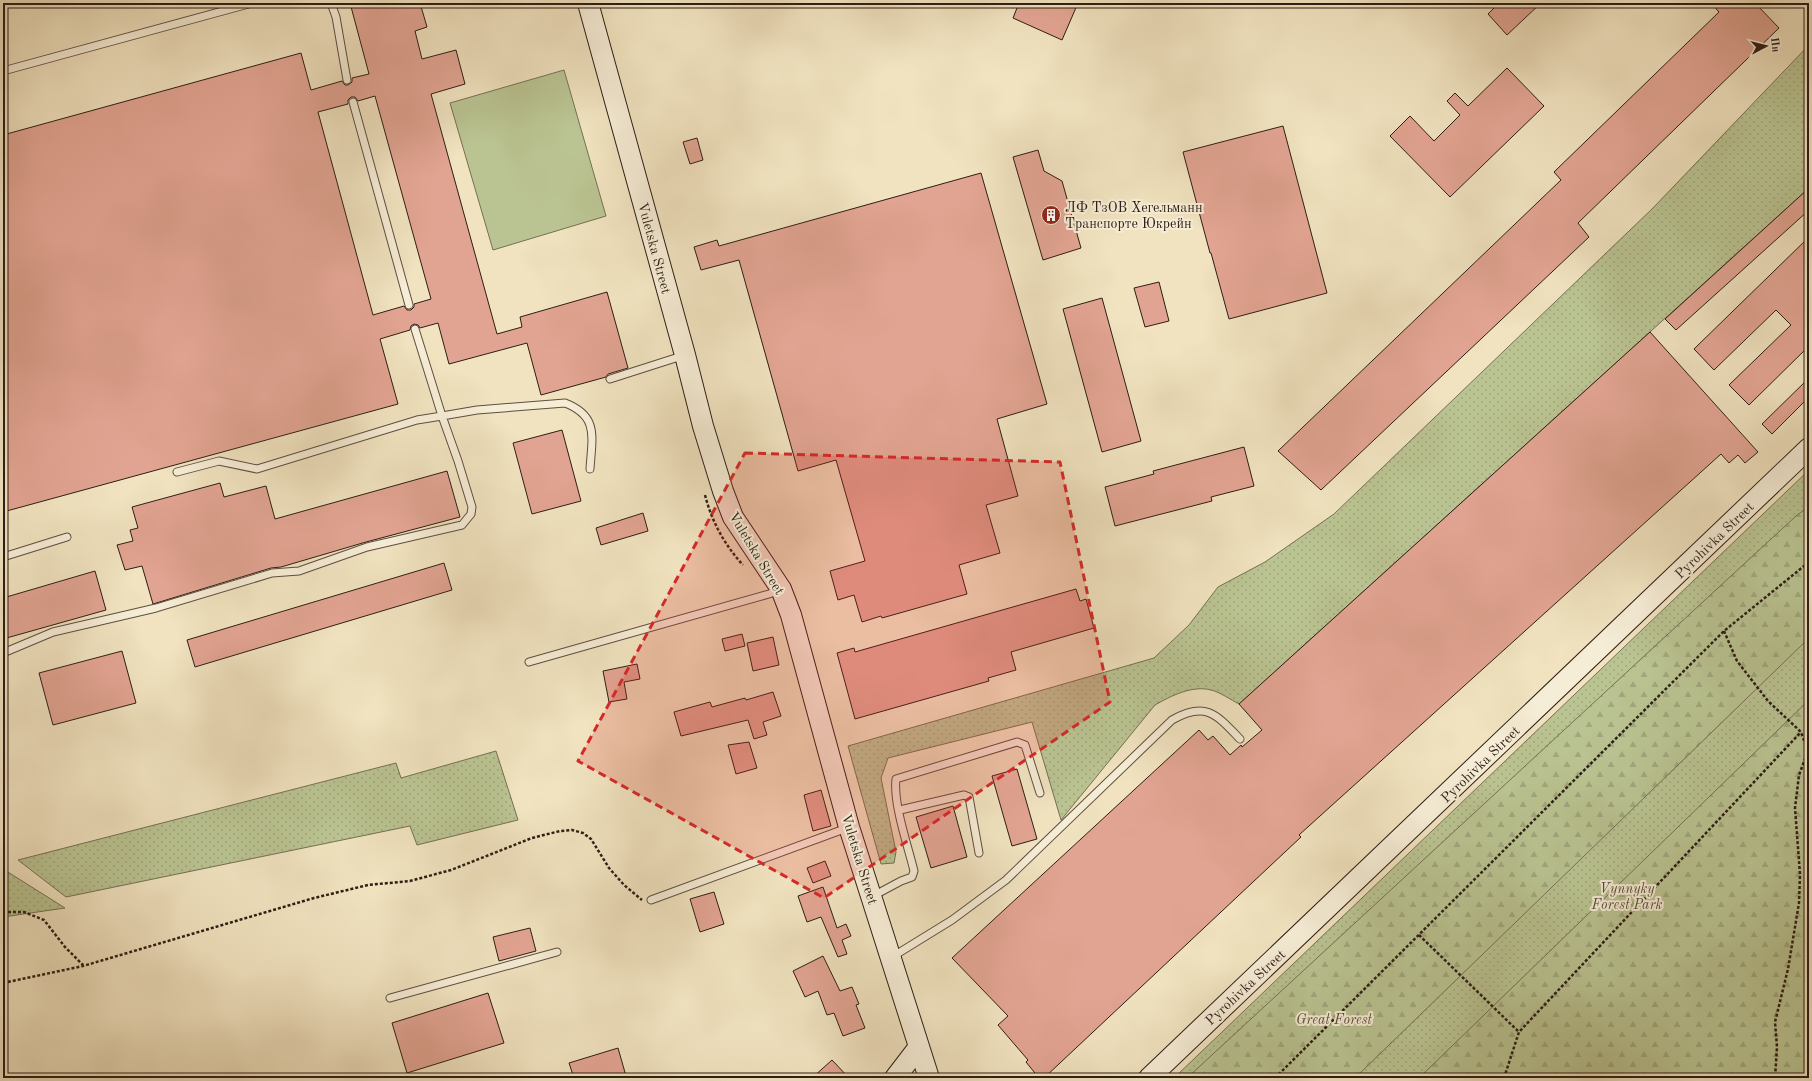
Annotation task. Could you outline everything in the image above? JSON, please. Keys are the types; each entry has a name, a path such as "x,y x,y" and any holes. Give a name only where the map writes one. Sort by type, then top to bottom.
{"street":[{"name":"Vuletska Street","path":"588,3 685,355 703,426 728,504 734,517 780,589 795,628 849,827 918,1048 929,1078"},
{"name":"Pyrohivka Street","path":"1149,1078 1809,448"},
{"path":"894,1078 918,1048"}],"lane":[{"path":"3,71 252,3"},
{"path":"331,3 336,17 347,80"},
{"path":"353,102 409,305"},
{"path":"3,653 53,632 156,608 272,573 299,571 367,547 462,524 471,514 472,507 415,329"},
{"path":"610,379 685,355"},
{"path":"178,472 219,461 257,470 417,420 477,410 565,403 576,407 584,413 589,420 592,442 590,469"},
{"path":"3,556 67,537"},
{"path":"529,662 769,594 780,589"},
{"path":"890,958 952,920 1006,880 1172,720 1182,714 1201,710 1212,713 1240,739"},
{"path":"871,897 901,881 912,877 914,871 895,787 896,779 1017,742 1025,745 1040,793"},
{"path":"900,810 964,795 969,798 979,853"},
{"path":"647,901 849,827"},
{"path":"390,998 557,952"}],"path":[{"path":"1275,1078 1724,631 1809,562"},
{"path":"1724,631 1736,661 1768,700 1801,732 1806,746 1805,760 1799,775 1795,808 1800,874 1799,903 1788,969 1775,1022 1777,1046 1775,1078"},
{"path":"1504,1078 1519,1032 1801,732"},
{"path":"3,983 83,966 314,898 368,885 410,881 451,870 532,838 560,831 572,830 583,833 587,836 609,868 624,885 647,901"},
{"path":"3,912 24,912 44,920 65,947 83,966"},
{"path":"1419,935 1519,1032"}],"highlighted area":[{"path":"745,453 1060,462 1110,702 824,898 578,761"}],"green space":[{"path":"1809,45 1809,188 1239,704 1218,692 1196,689 1182,692 1155,705 1061,820 1032,722 888,758 881,778 896,852 894,863 881,864 848,746 1154,658 1189,625 1218,587 1265,562 1334,514 1653,208"},
{"path":"564,70 606,216 493,250 450,103"},
{"name":"Vynnyky Forest Park","path":"1809,470 1809,1078 1174,1078"},
{"name":"Great Forest","path":"1809,506 1809,638 1355,1078 1187,1078 1796,516"},
{"path":"1809,700 1809,1078 1419,1078"},
{"path":"496,751 518,820 417,845 410,826 66,897 18,860 396,763 401,778"},
{"path":"3,869 65,908 3,917"}],"building":[{"path":"350,3 420,3 427,27 415,31 422,59 456,50 465,84 431,94 497,334 522,327 520,317 607,292 628,368 608,374 606,377 541,395 527,343 449,364 438,323 420,328 418,325 414,324 411,326 410,330 380,339 398,404 3,512 3,135 301,53 311,90 342,81 345,85 348,85 352,82 352,78 369,74","holes":["375,96 431,299 414,304 414,307 411,310 407,310 404,306 373,315 318,112 348,104 348,100 351,97 355,97 358,101"]},
{"path":"1019,3 1078,3 1062,40 1013,18"},
{"path":"1499,3 1541,3 1507,35 1488,14"},
{"path":"1711,3 1755,3 1779,28 1578,223 1589,237 1321,490 1278,451 1561,180 1554,172 1719,12"},
{"path":"1507,68 1544,106 1450,197 1390,136 1410,116 1434,141 1460,115 1447,101 1455,93 1468,106"},
{"path":"1283,126 1327,293 1229,319 1183,152"},
{"path":"697,138 703,160 690,164 683,142"},
{"name":"ЛФ ТзОВ Хегельманн Транспорте Юкрейн","path":"1038,150 1044,171 1062,181 1081,248 1043,260 1013,157"},
{"path":"981,173 1047,404 997,419 1018,496 986,505 1000,553 959,565 967,594 882,618 881,616 862,622 854,595 838,600 830,571 865,561 836,460 798,471 739,260 701,270 694,247 717,240 719,246"},
{"path":"1809,188 1809,210 1676,330 1665,319"},
{"path":"1809,237 1809,346 1749,405 1729,385 1791,325 1776,310 1714,370 1694,349"},
{"path":"1159,282 1169,321 1145,327 1134,288"},
{"path":"1102,298 1141,441 1102,452 1063,309"},
{"path":"1650,332 1758,452 1745,463 1738,455 1729,463 1721,454 1299,835 1301,837 1044,1078 1039,1078 1026,1062 1028,1060 998,1025 1008,1016 952,958 1199,730 1208,740 1213,736 1230,755 1262,730 1239,704"},
{"path":"1809,378 1809,397 1772,434 1762,424"},
{"path":"562,430 581,501 532,514 513,443"},
{"path":"1244,447 1254,486 1211,497 1212,501 1115,526 1105,487 1154,474 1153,471"},
{"path":"447,471 460,517 366,542 281,567 271,568 153,604 142,566 125,570 117,545 133,541 130,530 138,528 132,507 220,483 224,497 266,486 275,519"},
{"path":"643,513 648,531 601,545 596,528"},
{"path":"444,563 452,590 195,667 187,640"},
{"path":"95,571 106,610 3,639 3,598"},
{"path":"1076,589 1080,601 1086,599 1094,628 1011,652 1016,670 988,678 989,681 855,719 837,653 854,648 855,652"},
{"path":"742,634 745,646 725,651 722,639"},
{"path":"773,637 779,665 753,671 747,643"},
{"path":"122,651 136,703 53,725 39,673"},
{"path":"637,664 640,679 624,682 627,699 609,702 603,671"},
{"path":"773,692 781,716 763,722 767,735 754,739 748,720 681,736 674,712 710,702 712,707 745,698 746,700"},
{"path":"749,742 757,768 736,774 728,745"},
{"path":"1017,769 1037,839 1012,846 992,776"},
{"path":"821,790 831,826 813,831 804,795"},
{"path":"953,806 967,857 931,868 916,817"},
{"path":"825,861 831,876 813,883 807,868"},
{"path":"823,887 837,928 846,924 851,936 842,940 847,954 838,957 821,917 807,922 798,896"},
{"path":"714,892 724,924 700,932 690,899"},
{"path":"530,928 536,951 499,961 493,937"},
{"path":"823,956 840,991 852,987 859,1004 856,1005 865,1028 843,1036 834,1013 827,1015 818,991 805,997 793,971"},
{"path":"488,993 504,1043 407,1073 392,1023"},
{"path":"618,1048 626,1076 619,1078 574,1078 569,1063"},
{"path":"832,1060 849,1078 812,1078"}],"place":[{"name":"ЛФ ТзОВ Хегельманн Транспорте Юкрейн","path":"1051,215"}]}
